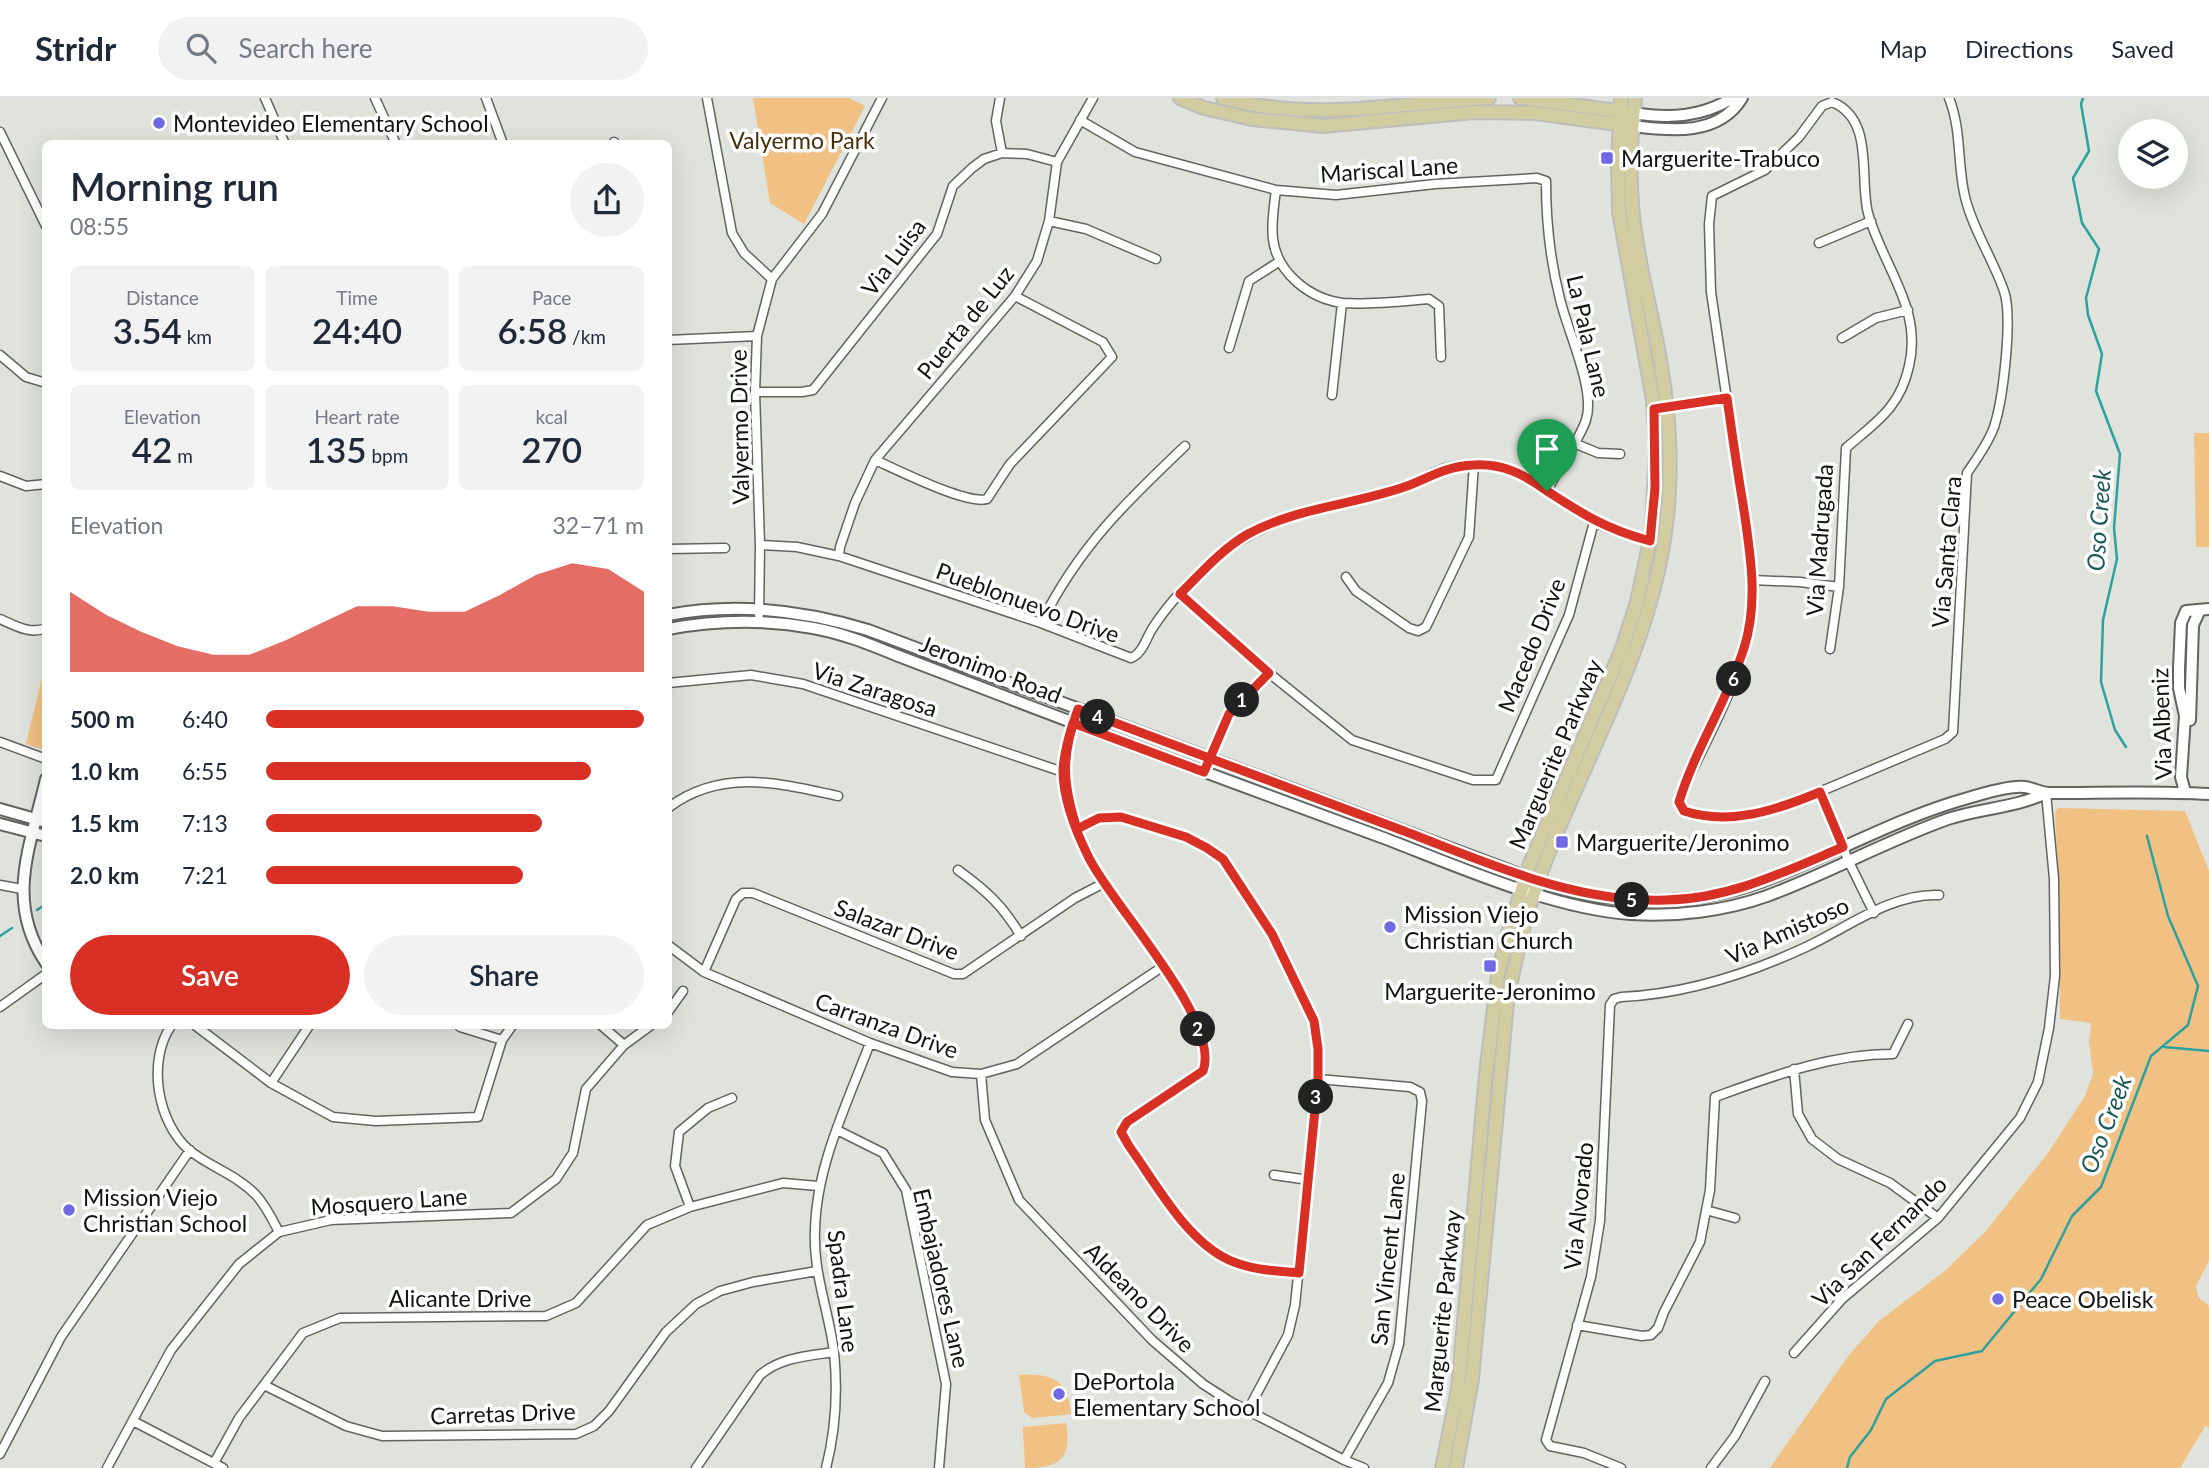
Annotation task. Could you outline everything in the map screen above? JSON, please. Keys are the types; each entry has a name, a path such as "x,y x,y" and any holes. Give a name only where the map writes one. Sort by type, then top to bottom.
{"main road":[{"path":"1180,98 1204,108 1252,119 1323,126 1473,105 1489,98"},
{"path":"1223,98 1246,104 1312,112 1473,105 1671,131 1704,127 1723,117 1737,106 1742,98"},
{"path":"1520,98 1625,107 1687,116 1712,109 1733,98"},
{"name":"Marguerite Parkway","path":"1443,1468 1458,1389 1492,1014 1507,936 1643,629 1663,544 1668,480 1660,408 1619,212 1625,107 1634,98"},
{"name":"Marguerite Parkway","path":"1456,1468 1472,1379 1507,1003 1530,885 1621,651 1637,602 1650,541 1660,408"},
{"name":"Jeronimo Road","path":"672,614 711,609 759,609 830,618 1078,709 1530,885 1620,899 1688,899 1761,882 1887,827 1967,798 2022,786 2046,793 2209,794"},
{"name":"Via Albeniz","path":"2185,792 2181,777 2185,716 2179,688 2181,623 2186,611 2205,609"},
{"name":"Via Albeniz","path":"2185,792 2188,776 2193,625 2205,609"},
{"name":"Jeronimo Road","path":"672,628 706,622 759,621 815,628 857,639 1204,772 1602,911 1630,914 1681,913 1709,910 1764,897 1948,819 1976,810 2027,803 2046,793"},
{"path":"2179,652 2193,652"},
{"path":"0,809 41,821 33,834 22,888 25,920 42,957"},
{"path":"0,824 42,835"}],"street":[{"path":"265,98 283,140"},
{"path":"375,98 394,140"},
{"path":"485,98 501,140"},
{"path":"707,98 732,233 744,253 772,279"},
{"name":"Valyermo Drive","path":"759,621 760,545 755,392 757,336 772,279 822,214 881,98"},
{"path":"1000,98 996,121 1002,153 1027,154 1058,162"},
{"name":"Puerta de Luz","path":"839,556 855,503 875,460 1015,296 1037,261 1049,221 1058,162 1093,98"},
{"name":"Via Santa Clara","path":"1820,792 1945,739 1953,732 1967,473 1989,441 1995,426 2000,406 2008,317 2004,291 1964,195 1960,138 1956,115 1949,98"},
{"name":"Via Madrugada","path":"1727,398 1711,292 1709,224 1712,196 1765,170 1800,137 1822,106 1832,102 1841,106 1851,116 1861,139 1866,201 1871,221 1908,310 1912,347 1910,364 1899,397 1876,424 1846,448 1839,587 1830,649"},
{"name":"Mariscal Lane","path":"1080,120 1135,152 1276,190 1336,195 1435,184 1537,178 1546,181"},
{"path":"0,132 42,218"},
{"name":"Via Luisa","path":"755,392 813,390 937,234 953,186 984,159 1002,153"},
{"name":"La Pala Lane","path":"1546,181 1550,253 1588,403 1586,420 1547,491"},
{"path":"1276,190 1273,240 1280,261 1293,279 1309,291 1342,303 1430,299 1439,306 1441,357"},
{"path":"1049,221 1086,229 1156,259"},
{"path":"1818,243 1871,221"},
{"path":"1229,348 1249,281 1280,261"},
{"path":"875,460 979,502 987,499 1010,464 1112,357 1103,342 1015,296"},
{"path":"1332,395 1342,303"},
{"path":"1842,338 1876,318 1908,310"},
{"path":"672,340 757,336"},
{"path":"0,355 26,377 42,382"},
{"path":"1660,408 1727,398 1752,580 1751,619 1745,645 1731,686 1679,802 1684,811 1707,816 1760,814 1820,792 1848,860 1874,913"},
{"path":"1574,443 1598,453 1620,454"},
{"path":"1041,623 1073,565 1102,528 1185,446"},
{"path":"1346,578 1356,591 1409,628 1418,631 1426,627 1469,537 1474,464"},
{"name":"Pueblonuevo Drive","path":"760,545 797,547 839,556 1041,623 1131,658 1139,653 1153,628 1180,594 1215,558 1247,535 1306,510 1407,486 1444,469 1474,464 1502,466 1526,476 1594,522 1663,544"},
{"path":"0,476 26,486 42,484"},
{"name":"Macedo Drive","path":"1269,673 1352,740 1473,780 1496,780 1569,615 1594,522"},
{"path":"672,549 725,548"},
{"path":"1752,580 1839,587"},
{"path":"1180,594 1269,673 1229,714 1204,772"},
{"path":"0,619 28,630 42,629"},
{"name":"Via Zaragosa","path":"672,682 751,675 803,684 1063,772"},
{"path":"1078,709 1065,749 1063,772 1077,829 1088,857 1104,883 1180,989 1201,1036 1207,1062 1203,1071 1127,1122 1121,1132 1192,1234 1208,1249 1241,1264 1299,1273"},
{"path":"0,743 42,758"},
{"path":"672,806 712,785 756,781 838,796"},
{"name":"Via San Fernando","path":"1794,1353 1842,1299 1938,1218 2020,1118 2038,1082 2049,1028 2055,976 2054,879 2046,793"},
{"path":"1077,829 1099,818 1121,817 1186,837 1223,859 1272,934 1314,1021 1318,1079 1299,1273 1288,1335 1248,1410"},
{"path":"958,870 993,897 1021,936"},
{"name":"Salazar Drive","path":"704,972 736,899 743,893 752,893 954,974 963,974 1075,898 1104,883"},
{"path":"0,885 22,888"},
{"name":"Via Amistoso","path":"1610,1005 1614,999 1620,997 1696,986 1768,964 1913,897 1939,895"},
{"name":"Carranza Drive","path":"672,948 704,972 870,1043 952,1072 981,1074 1017,1064 1163,967"},
{"path":"0,1007 42,977"},
{"path":"672,1006 683,991"},
{"name":"Via Alvorado","path":"1610,1005 1600,1222 1591,1277 1546,1440 1550,1446 1584,1453 1621,1468"},
{"path":"1577,1325 1643,1336 1651,1335 1658,1328 1700,1242 1710,1190 1715,1097 1794,1069 1848,1056 1893,1054 1908,1024"},
{"path":"170,1029 161,1051 160,1096 172,1127 190,1150 256,1195 279,1232"},
{"path":"200,1029 271,1083 333,1117 376,1121 478,1117 502,1040 510,1029"},
{"path":"271,1083 307,1029"},
{"path":"466,1029 502,1040"},
{"path":"605,1029 624,1045"},
{"name":"Mosquero Lane","path":"107,1468 171,1350 239,1264 279,1232 331,1220 511,1213 556,1179 573,1153 586,1089 624,1045 646,1029"},
{"name":"Spadra Lane","path":"826,1468 837,1413 834,1352 817,1271 814,1233 818,1186 870,1043"},
{"path":"1794,1069 1798,1114 1812,1139 1838,1159 1889,1183 1938,1218"},
{"name":"Aldeano Drive","path":"981,1074 985,1121 1018,1200 1152,1340 1203,1384 1248,1410 1364,1468"},
{"name":"San Vincent Lane","path":"1318,1079 1410,1087 1420,1092 1422,1101 1399,1344 1388,1383 1344,1460"},
{"path":"690,1207 675,1166 679,1132 708,1108 732,1098"},
{"name":"Embajadores Lane","path":"837,1129 883,1153 906,1190 946,1384 939,1468"},
{"path":"0,1454 61,1337 190,1150"},
{"path":"1274,1175 1309,1180"},
{"name":"Alicante Drive","path":"218,1466 239,1418 303,1333 340,1318 546,1316 576,1303 647,1225 690,1207 783,1182 818,1186"},
{"path":"1706,1210 1735,1218"},
{"name":"Carretas Drive","path":"264,1385 346,1426 382,1436 576,1434 594,1426 609,1411 666,1332 696,1304 720,1291 752,1282 817,1271"},
{"path":"696,1468 760,1375 769,1367 783,1361 834,1352"},
{"path":"1711,1468 1735,1436 1765,1381"},
{"path":"133,1421 218,1466"}],"green space":[{"name":"Valyermo Park","path":"753,98 849,98 865,106 804,224 770,203"},
{"path":"2194,433 2209,433 2209,547 2196,547"},
{"path":"42,678 42,749 26,744"},
{"path":"2058,808 2185,811 2209,871 2209,1261 2196,1286 2198,1297 2209,1306 2209,1429 2206,1425 2180,1468 1770,1468 1849,1355 1879,1321 1946,1270 1986,1231 2048,1153 2085,1096 2093,1074 2089,1041 2091,1023 2060,1019 2059,888 2055,813"},
{"path":"1019,1375 1049,1377 1056,1381 1066,1393 1072,1414 1032,1418 1024,1412"},
{"path":"1066,1423 1067,1445 1061,1459 1047,1466 1025,1468 1023,1427"}],"waterway":[{"name":"Oso Creek","path":"2083,98 2081,104 2089,151 2073,178 2082,223 2099,249 2086,298 2088,315 2102,354 2096,391 2120,454 2114,528 2117,559 2103,620 2101,682 2115,730 2126,747"},
{"name":"Oso Creek","path":"1847,1468 1850,1457 1871,1430 1886,1399 1935,1361 1982,1351 2041,1279 2072,1216 2101,1187 2151,1056 2188,1025 2198,986 2168,916 2147,836"},
{"path":"37,910 42,907"},
{"path":"0,936 12,928"},
{"path":"2164,1047 2209,1051"}],"place":[{"name":"Montevideo Elementary School","path":"159,123"},
{"name":"Marguerite-Trabuco","path":"1607,158"},
{"name":"Marguerite/Jeronimo","path":"1562,842"},
{"name":"Mission Viejo Christian Church","path":"1390,927"},
{"name":"Marguerite-Jeronimo","path":"1490,966"},
{"name":"Mission Viejo Christian School","path":"69,1210"},
{"name":"Peace Obelisk","path":"1998,1299"},
{"name":"DePortola Elementary School","path":"1059,1394"}],"route":[{"path":"1547,491 1526,476 1502,466 1474,464 1444,469 1407,486 1306,510 1247,535 1215,558 1180,594 1269,673 1229,714 1209,759 1204,772 1073,723 1065,749 1063,772 1068,800 1077,829 1088,857 1180,989 1201,1036 1207,1062 1203,1071 1127,1122 1121,1132 1192,1234 1208,1249 1232,1261 1260,1269 1299,1273 1318,1079 1314,1021 1272,934 1223,859 1186,837 1121,817 1099,818 1077,829 1063,772 1065,749 1073,723 1078,709 1209,759 1526,876 1586,894 1620,899 1666,900 1717,894 1761,882 1843,847 1820,792 1760,814 1737,816 1696,815 1684,811 1679,802 1731,686 1751,619 1750,557 1727,398 1654,409 1655,488 1650,541 1594,522 1547,491"}]}
